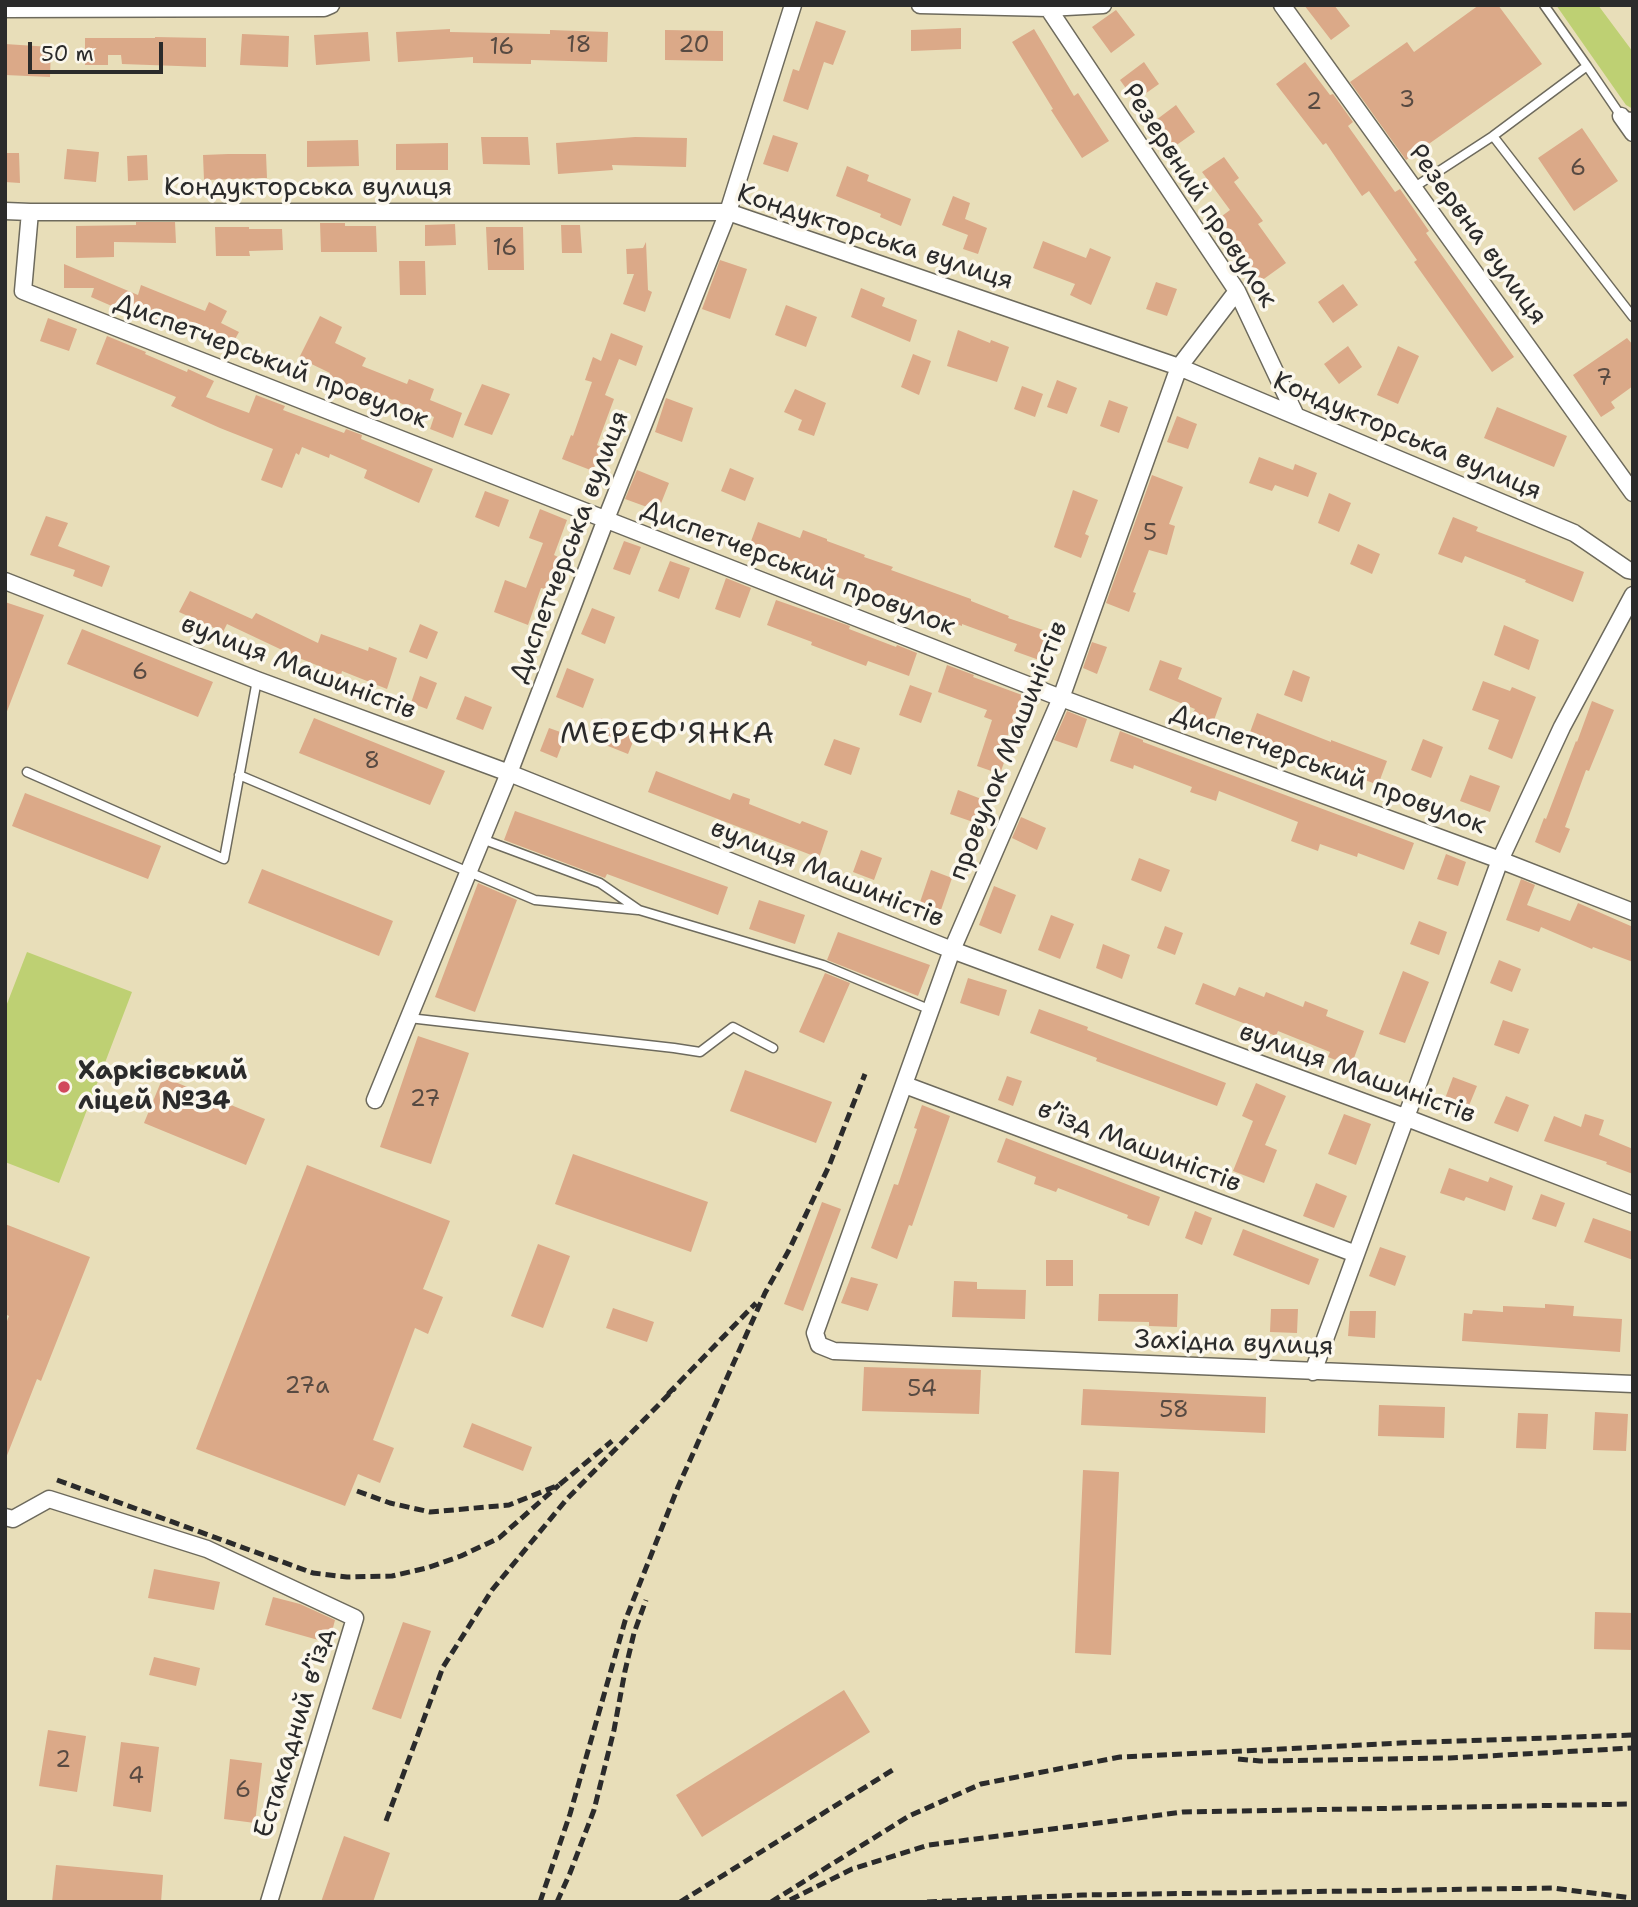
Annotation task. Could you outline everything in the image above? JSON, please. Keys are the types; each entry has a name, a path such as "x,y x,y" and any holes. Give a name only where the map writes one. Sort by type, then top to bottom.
{"street":[{"path":"5,9 324,8 331,5"},
{"name":"Диспетчерська вулиця","path":"375,1100 509,773 728,212 793,5"},
{"path":"920,5 1048,8 1103,5"},
{"name":"Резервна вулиця","path":"1282,5 1633,493"},
{"name":"Резервний провулок","path":"1048,8 1237,291 1296,416"},
{"path":"1627,117 1633,133"},
{"name":"Кондукторська вулиця","path":"5,211 728,212 1180,368 1574,533 1633,571"},
{"name":"Диспетчерський провулок","path":"30,212 23,291 1061,698 1633,912"},
{"name":"провулок Машиністів","path":"834,1351 819,1345 815,1333 951,950 1061,698 1180,368 1237,291"},
{"name":"вулиця Машиністів","path":"5,581 257,680 509,773 951,950 1633,1205"},
{"path":"1313,1372 1500,860 1562,727 1633,594"},
{"name":"в’їзд Машиністів","path":"905,1085 1356,1254"},
{"name":"Західна вулиця","path":"834,1351 1633,1384"},
{"name":"Естакадний в’їзд","path":"5,1517 13,1519 49,1499 207,1549 355,1618 269,1902"}],"lane":[{"path":"1544,5 1627,117"},
{"path":"1413,188 1493,136 1587,66"},
{"path":"1493,136 1633,317"},
{"path":"27,772 224,859 257,680"},
{"path":"239,775 535,900 639,910 823,965 931,1010"},
{"path":"482,839 600,883 639,910"},
{"path":"409,1018 700,1052 733,1027 773,1048"}],"green space":[{"path":"1556,5 1598,5 1633,52 1633,109 1626,105"},
{"name":"Харківський ліцей №34","path":"27,952 132,992 59,1183 5,1162 5,1009"}],"building":[{"path":"1304,5 1334,5 1350,26 1331,40"},
{"path":"1479,5 1498,5 1542,64 1406,160 1350,82 1407,42 1414,52"},
{"path":"1116,10 1135,35 1111,53 1092,27"},
{"path":"816,21 846,31 833,65 824,62 808,110 783,101 793,69 799,71"},
{"path":"961,28 961,49 911,51 911,30"},
{"path":"450,29 450,32 550,34 550,30 608,32 607,62 531,60 531,64 473,63 473,57 398,62 396,32"},
{"path":"1034,29 1074,96 1078,93 1109,141 1082,158 1012,42"},
{"path":"665,30 723,31 723,61 665,60"},
{"path":"368,32 370,61 316,65 314,35"},
{"path":"242,34 289,36 288,67 240,65"},
{"path":"85,38 206,38 206,67 122,64 121,55 108,55 108,65 85,65"},
{"path":"5,44 51,47 50,77 5,75"},
{"path":"1144,62 1159,84 1135,101 1120,80"},
{"path":"1305,62 1353,122 1348,126 1395,192 1400,189 1429,231 1426,233 1514,357 1492,372 1414,262 1417,260 1369,191 1362,196 1326,143 1323,145 1276,84"},
{"path":"1176,105 1195,132 1171,149 1152,123"},
{"path":"1582,128 1618,181 1574,211 1538,158"},
{"path":"773,135 798,143 788,172 763,164"},
{"path":"481,137 528,137 530,165 483,164"},
{"path":"635,137 687,138 686,167 612,165 613,170 558,174 556,143"},
{"path":"358,140 359,166 307,167 307,141"},
{"path":"448,143 448,170 396,170 396,144"},
{"path":"67,149 99,152 96,182 64,179"},
{"path":"5,153 19,153 20,183 5,182"},
{"path":"266,154 267,178 204,180 203,155"},
{"path":"147,155 148,180 128,181 127,156"},
{"path":"1224,157 1239,178 1234,182 1263,221 1258,224 1286,263 1261,281 1218,219 1230,210 1202,172"},
{"path":"847,166 869,175 867,181 911,199 901,226 880,217 881,214 836,196"},
{"path":"953,196 970,203 965,219 987,228 978,254 963,249 968,235 942,225"},
{"path":"136,222 175,222 176,243 114,242 114,257 76,258 76,226 136,225"},
{"path":"320,223 376,226 377,252 321,252"},
{"path":"455,224 456,245 425,246 425,225"},
{"path":"561,225 580,225 582,253 562,253"},
{"path":"215,227 282,229 283,250 249,251 250,256 216,256"},
{"path":"486,227 523,227 524,270 488,270"},
{"path":"1043,241 1086,258 1090,248 1111,257 1091,305 1070,295 1075,284 1033,268"},
{"path":"646,242 648,290 652,292 645,312 623,304 634,274 627,274 626,249 643,248"},
{"path":"720,260 747,269 730,319 702,309"},
{"path":"399,261 425,261 426,295 400,295"},
{"path":"64,264 138,295 141,285 205,311 209,302 227,311 221,323 239,332 230,348 185,325 182,332 91,297 94,288 64,288"},
{"path":"1156,282 1177,289 1167,316 1146,309"},
{"path":"1343,284 1358,305 1333,323 1318,302"},
{"path":"861,288 885,298 882,306 917,320 910,342 851,317"},
{"path":"786,305 817,317 806,347 775,335"},
{"path":"320,316 342,327 335,343 366,358 362,366 407,384 409,379 434,389 430,400 462,413 453,438 430,429 434,417 388,398 384,409 365,401 367,397 327,379 330,373 299,358"},
{"path":"48,318 77,329 69,351 40,341"},
{"path":"958,330 990,343 991,340 1009,347 997,382 947,366"},
{"path":"611,333 643,346 636,366 619,359 605,395 614,399 597,445 601,447 593,471 562,459 592,382 585,380 593,357 601,361"},
{"path":"107,336 187,372 188,369 214,381 206,397 249,413 256,395 285,406 283,410 344,433 346,429 362,435 361,439 433,469 419,503 364,478 367,470 330,454 329,458 302,447 299,455 296,453 282,488 261,480 273,449 171,406 176,397 96,364"},
{"path":"1627,338 1633,345 1633,386 1611,402 1615,408 1601,417 1573,375"},
{"path":"1348,346 1362,367 1339,384 1324,364"},
{"path":"1398,346 1419,356 1398,404 1377,395"},
{"path":"913,354 931,361 919,395 901,387"},
{"path":"1057,380 1077,388 1067,414 1047,407"},
{"path":"482,384 510,394 492,435 464,425"},
{"path":"1022,386 1043,394 1035,417 1014,409"},
{"path":"795,389 826,403 814,436 798,430 802,420 784,412"},
{"path":"666,398 693,408 682,442 655,432"},
{"path":"1109,400 1128,407 1119,433 1100,426"},
{"path":"1497,407 1567,436 1554,467 1484,438"},
{"path":"1177,416 1197,424 1188,449 1167,442"},
{"path":"1259,457 1293,470 1295,464 1317,473 1308,497 1275,485 1272,491 1249,483"},
{"path":"730,468 754,478 745,501 721,491"},
{"path":"637,470 669,483 658,511 625,499"},
{"path":"1152,475 1183,487 1169,524 1175,526 1167,555 1149,550 1133,592 1136,593 1129,612 1106,603"},
{"path":"1073,490 1098,500 1085,534 1089,536 1081,558 1054,547"},
{"path":"485,491 509,500 499,527 475,517"},
{"path":"1329,493 1351,503 1339,532 1318,523"},
{"path":"540,509 567,520 554,555 558,557 545,589 541,588 528,625 494,612 505,580 526,588 543,543 529,538"},
{"path":"46,516 68,523 58,546 110,566 102,587 73,576 75,570 30,555"},
{"path":"1453,517 1478,527 1476,531 1584,572 1573,602 1465,556 1462,563 1438,554"},
{"path":"758,522 800,538 803,530 827,539 865,555 864,557 893,567 891,570 971,599 1009,616 1008,618 1052,633 1042,661 1014,651 1017,644 962,626 927,613 928,610 815,569 814,572 790,564 791,560 750,544"},
{"path":"624,541 641,547 630,575 613,569"},
{"path":"1358,544 1380,554 1372,574 1350,564"},
{"path":"670,561 690,568 679,599 658,591"},
{"path":"726,578 751,588 740,618 715,609"},
{"path":"190,591 252,619 256,613 318,643 321,634 397,658 387,689 299,658 227,624 223,632 179,612"},
{"path":"776,600 917,653 909,676 868,661 866,666 767,625"},
{"path":"5,602 44,615 6,714 5,714"},
{"path":"592,608 615,617 605,644 581,634"},
{"path":"420,624 438,632 427,659 409,652"},
{"path":"1504,625 1539,640 1529,670 1494,655"},
{"path":"82,629 213,682 198,717 67,664"},
{"path":"1092,642 1107,647 1097,674 1083,668"},
{"path":"1160,660 1182,668 1178,679 1222,698 1213,723 1192,714 1195,709 1149,690"},
{"path":"947,665 1022,695 1004,746 1009,748 1000,774 977,766 992,720 984,717 987,710 938,692"},
{"path":"567,668 594,679 583,708 556,697"},
{"path":"1293,670 1310,677 1302,702 1284,695"},
{"path":"420,676 437,683 427,709 411,703"},
{"path":"1483,681 1510,691 1512,687 1536,697 1512,759 1488,749 1499,720 1472,710"},
{"path":"910,685 932,693 921,723 899,715"},
{"path":"465,696 492,707 483,730 456,719"},
{"path":"1592,701 1614,710 1589,771 1586,770 1565,827 1570,829 1560,853 1535,842"},
{"path":"1067,711 1087,719 1077,748 1054,740"},
{"path":"1257,713 1387,761 1378,785 1249,735"},
{"path":"314,718 445,771 430,805 299,753"},
{"path":"601,718 637,732 628,754 593,740"},
{"path":"549,728 566,734 557,758 540,751"},
{"path":"1120,731 1414,843 1404,870 1358,853 1357,857 1320,844 1318,851 1291,841 1298,822 1219,791 1216,801 1190,792 1192,787 1134,765 1133,769 1110,761"},
{"path":"834,739 860,748 851,775 824,765"},
{"path":"1423,739 1443,747 1431,778 1411,770"},
{"path":"656,771 730,800 733,793 750,799 749,804 800,824 802,821 828,831 819,858 648,792"},
{"path":"1470,775 1500,786 1490,812 1460,801"},
{"path":"958,790 984,800 976,823 950,814"},
{"path":"25,793 161,846 148,879 12,826"},
{"path":"515,811 728,887 718,915 607,874 605,878 504,840"},
{"path":"1021,817 1046,828 1037,850 1012,838"},
{"path":"861,850 882,858 874,880 853,872"},
{"path":"1446,854 1466,862 1458,886 1437,879"},
{"path":"1139,858 1170,870 1161,892 1131,880"},
{"path":"262,869 393,921 379,956 248,903"},
{"path":"931,870 952,878 941,910 920,902"},
{"path":"1521,879 1535,885 1527,905 1570,921 1578,903 1633,927 1633,962 1593,947 1592,949 1541,927 1539,932 1506,920"},
{"path":"478,883 517,900 475,1012 435,997"},
{"path":"994,886 1016,895 1001,934 979,925"},
{"path":"759,900 805,915 795,944 749,929"},
{"path":"1051,915 1074,924 1060,959 1038,950"},
{"path":"1419,921 1447,932 1439,955 1410,944"},
{"path":"1165,926 1183,933 1175,955 1157,948"},
{"path":"838,932 930,965 918,996 827,960"},
{"path":"1103,944 1130,955 1122,979 1096,968"},
{"path":"1499,960 1521,969 1512,992 1490,983"},
{"path":"1403,971 1429,982 1405,1043 1379,1034"},
{"path":"825,973 850,983 824,1043 799,1032"},
{"path":"968,978 1007,990 999,1016 960,1003"},
{"path":"1203,983 1235,996 1239,987 1264,997 1266,992 1303,1007 1305,1001 1328,1010 1326,1016 1364,1031 1351,1066 1328,1057 1330,1052 1278,1031 1276,1036 1195,1004"},
{"path":"1039,1009 1226,1083 1217,1106 1030,1033"},
{"path":"1503,1020 1529,1029 1519,1054 1494,1045"},
{"path":"418,1036 469,1053 431,1164 380,1147"},
{"path":"745,1070 832,1102 816,1143 730,1111"},
{"path":"1007,1076 1022,1081 1013,1106 998,1100"},
{"path":"163,1077 265,1119 246,1165 144,1123"},
{"path":"1453,1077 1477,1086 1466,1113 1443,1104"},
{"path":"1256,1083 1286,1096 1265,1145 1277,1150 1264,1183 1233,1171 1253,1121 1242,1116"},
{"path":"1506,1096 1529,1105 1518,1132 1494,1123"},
{"path":"922,1105 950,1116 912,1226 909,1225 897,1259 871,1248 894,1184 898,1185 917,1129 914,1128"},
{"path":"1344,1114 1371,1124 1356,1165 1328,1154"},
{"path":"1585,1114 1604,1120 1599,1135 1633,1149 1633,1174 1606,1164 1607,1162 1544,1141 1554,1116 1581,1127"},
{"path":"1006,1138 1160,1197 1149,1226 1058,1188 1056,1192 1034,1184 1036,1177 997,1162"},
{"path":"573,1154 708,1202 691,1252 555,1204"},
{"path":"307,1165 450,1221 423,1289 443,1297 428,1334 415,1328 373,1440 394,1448 380,1483 358,1474 345,1506 196,1449"},
{"path":"1449,1168 1488,1182 1490,1177 1513,1186 1505,1211 1466,1197 1464,1201 1440,1193"},
{"path":"1316,1183 1347,1196 1334,1228 1303,1216"},
{"path":"1541,1194 1565,1203 1556,1227 1532,1219"},
{"path":"822,1202 841,1209 803,1311 784,1304"},
{"path":"1195,1211 1212,1218 1202,1245 1185,1238"},
{"path":"1593,1218 1633,1232 1633,1260 1584,1242"},
{"path":"5,1224 90,1257 41,1381 37,1379 6,1458 5,1326 9,1316 5,1314"},
{"path":"1243,1229 1319,1259 1309,1285 1233,1255"},
{"path":"538,1244 570,1256 543,1328 511,1316"},
{"path":"1380,1247 1406,1256 1395,1286 1369,1276"},
{"path":"1046,1260 1073,1260 1073,1286 1046,1286"},
{"path":"851,1277 878,1284 868,1311 841,1303"},
{"path":"954,1281 977,1282 977,1289 1026,1290 1025,1319 952,1317"},
{"path":"1099,1294 1178,1294 1177,1327 1149,1326 1149,1322 1098,1321"},
{"path":"1545,1304 1574,1306 1573,1316 1622,1319 1620,1352 1462,1341 1464,1313 1472,1314 1473,1310 1503,1312 1503,1306 1545,1308"},
{"path":"613,1308 654,1322 647,1342 606,1328"},
{"path":"1271,1309 1298,1309 1297,1333 1270,1332"},
{"path":"1350,1311 1376,1311 1375,1338 1348,1336"},
{"path":"864,1367 981,1370 979,1414 862,1411"},
{"path":"1083,1389 1266,1397 1265,1433 1081,1425"},
{"path":"1379,1405 1445,1407 1444,1438 1378,1436"},
{"path":"1595,1412 1628,1414 1626,1451 1593,1450"},
{"path":"1518,1413 1548,1414 1546,1449 1516,1448"},
{"path":"472,1423 532,1447 523,1471 463,1447"},
{"path":"1083,1470 1119,1472 1111,1655 1075,1653"},
{"path":"154,1569 220,1582 214,1610 148,1598"},
{"path":"273,1597 300,1604 335,1620 329,1643 265,1625"},
{"path":"1595,1612 1633,1613 1633,1650 1594,1649"},
{"path":"403,1622 431,1631 401,1719 372,1709"},
{"path":"154,1657 200,1668 196,1686 149,1675"},
{"path":"844,1690 870,1732 702,1837 676,1795"},
{"path":"48,1730 86,1736 77,1792 39,1786"},
{"path":"121,1742 159,1747 151,1812 113,1806"},
{"path":"230,1759 262,1763 255,1823 224,1819"},
{"path":"344,1836 390,1853 373,1902 321,1902"},
{"path":"56,1865 163,1875 161,1902 52,1902"}],"railway":[{"path":"540,1902 570,1814 625,1621 678,1487 765,1293 829,1166 865,1074"},
{"path":"668,1394 756,1303"},
{"path":"386,1821 443,1667 492,1590 566,1500 675,1388"},
{"path":"357,1491 390,1503 430,1512 509,1505 559,1485 612,1441"},
{"path":"57,1480 313,1573 347,1577 392,1576 461,1556 499,1538 559,1485"},
{"path":"557,1902 594,1810 634,1633 646,1600"},
{"path":"771,1902 909,1816 981,1784 1120,1757 1633,1735"},
{"path":"1238,1759 1260,1761 1450,1758 1633,1748"},
{"path":"680,1902 896,1768"},
{"path":"790,1900 852,1869 929,1845 1183,1812 1633,1804"},
{"path":"927,1902 1083,1895 1552,1888 1633,1898"}],"place":[{"name":"Харківський ліцей №34","path":"64,1087"}],"district":[{"name":"МЕРЕФ'ЯНКА","path":"668,735"}]}
